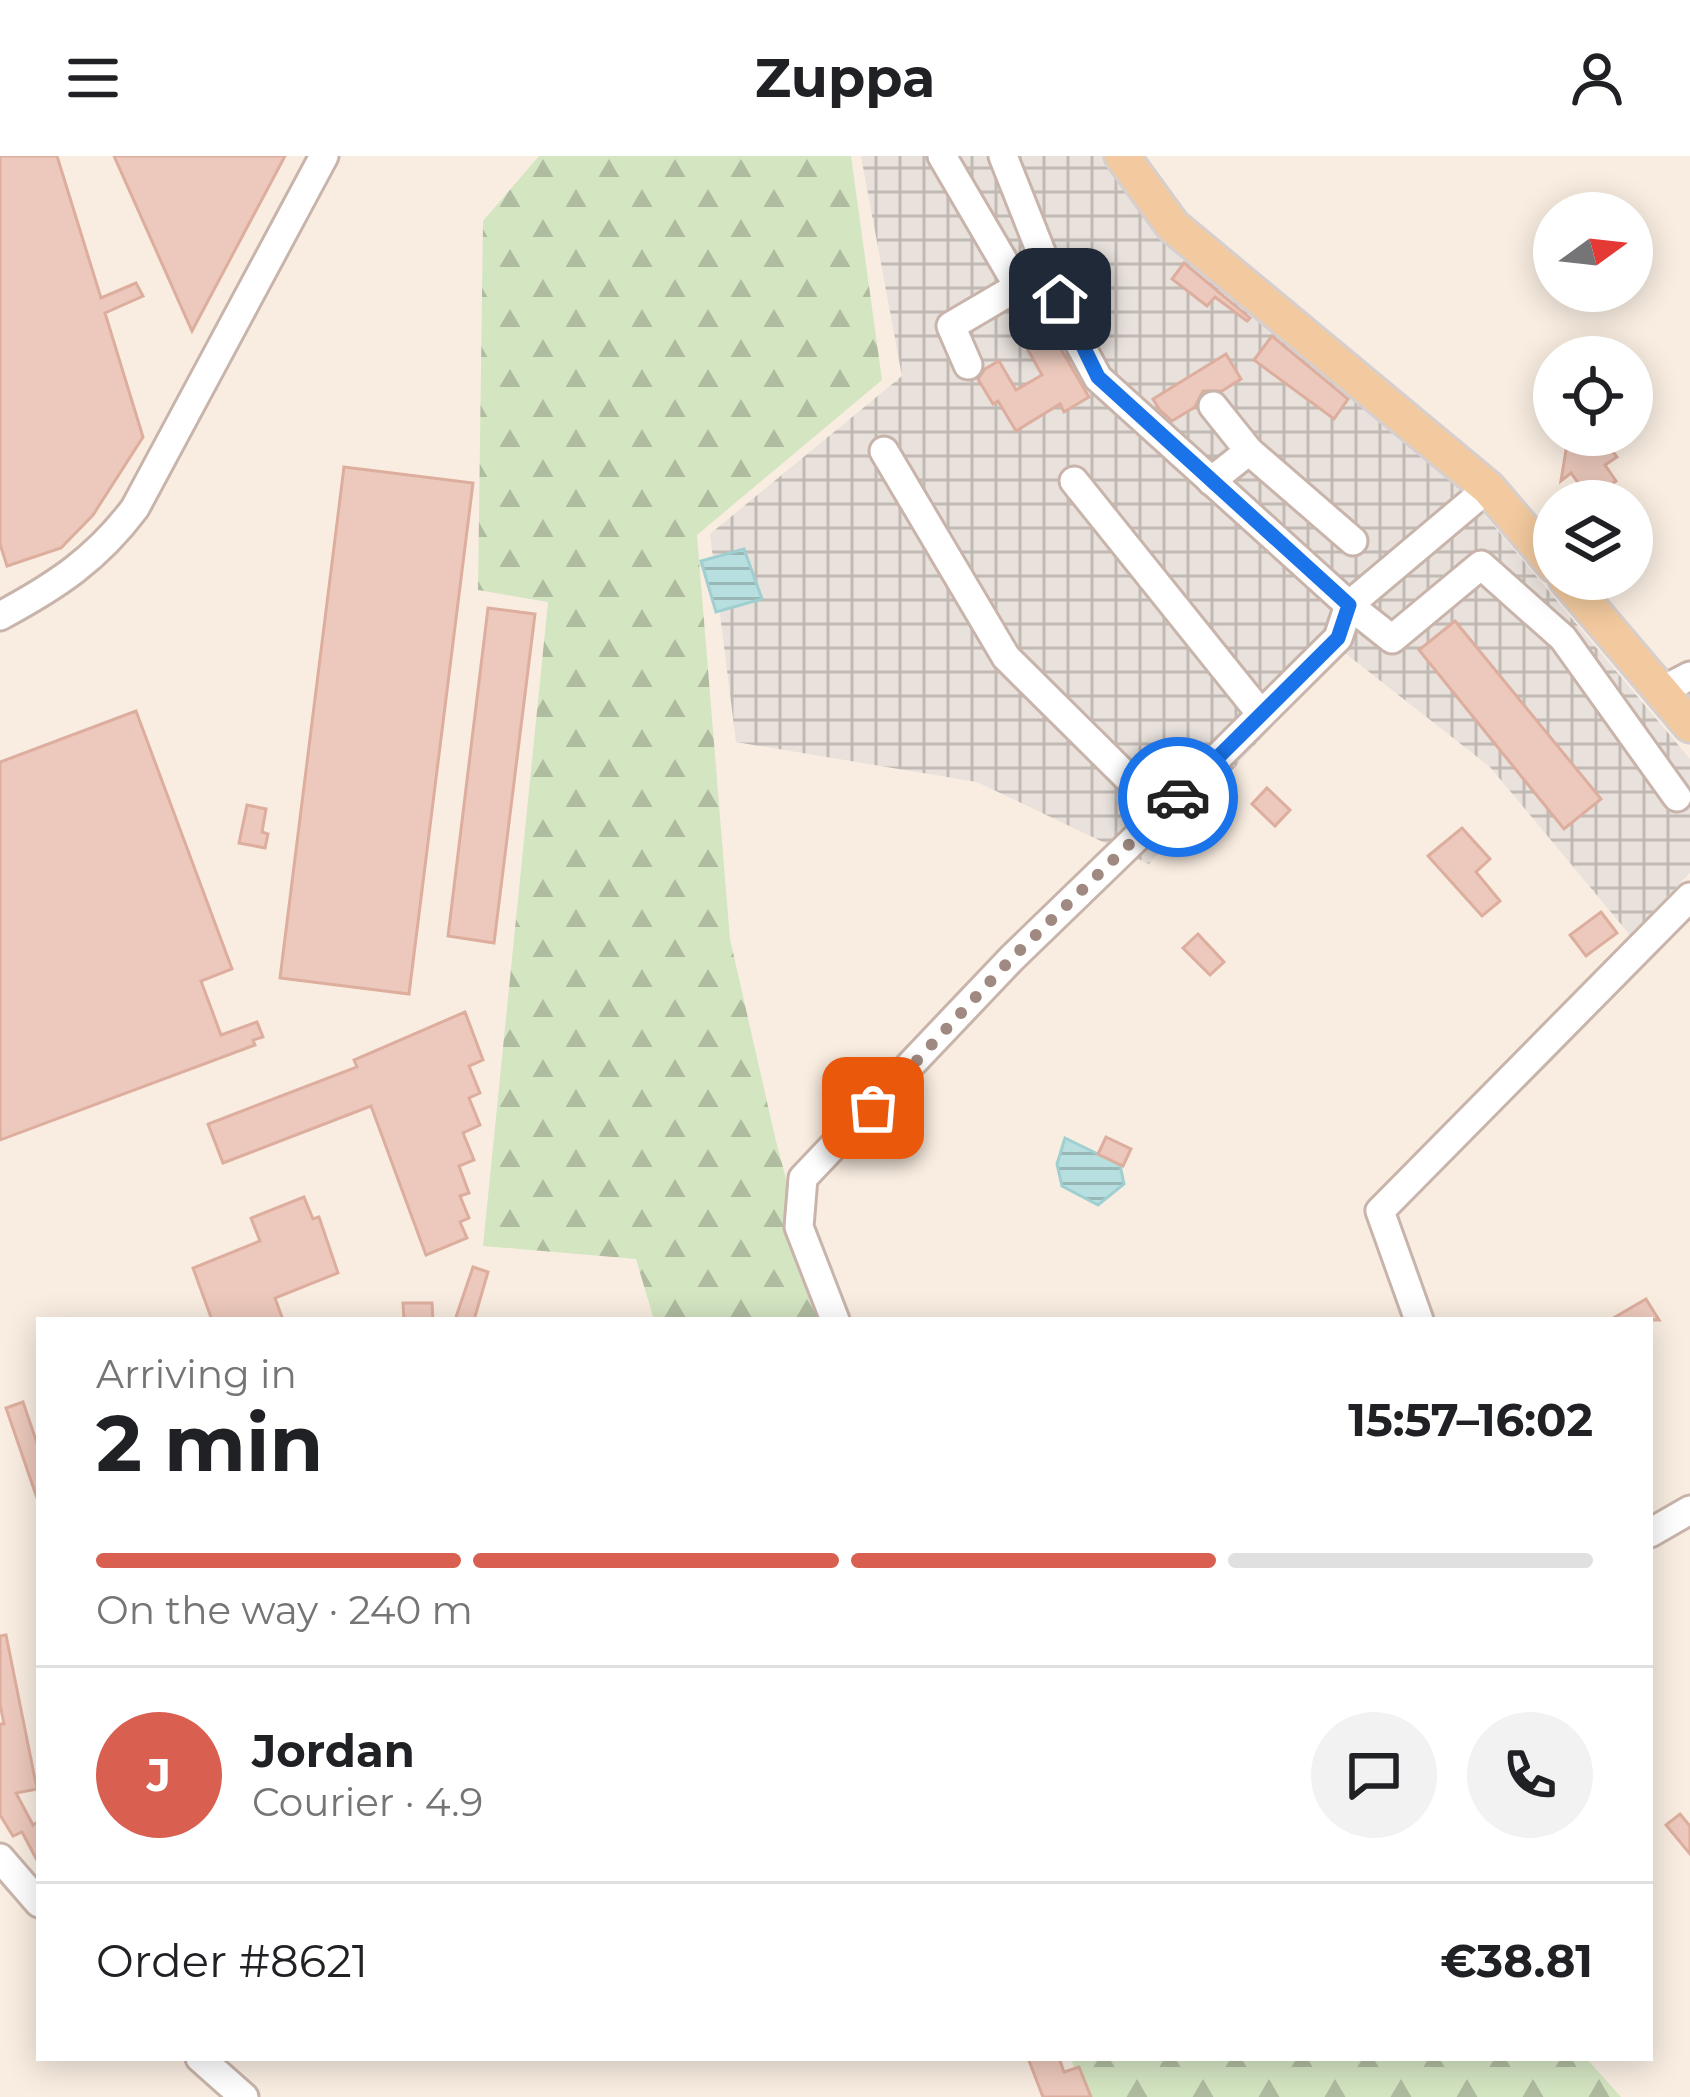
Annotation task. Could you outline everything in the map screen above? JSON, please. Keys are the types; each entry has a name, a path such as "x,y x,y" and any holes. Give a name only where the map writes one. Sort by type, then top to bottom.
{"main road":[{"path":"1122,156 1173,226 1488,488 1533,540"},
{"path":"1588,600 1676,683 1690,725"}],"street":[{"path":"0,616 94,555 135,508 324,156"},
{"path":"942,156 1018,286"},
{"path":"1003,156 1072,330 1098,377 1392,639 1481,565 1564,638 1677,797"},
{"path":"968,365 951,326 1048,269"},
{"path":"1213,406 1249,451 1354,541"},
{"path":"884,451 1006,657 1137,787 1166,809"},
{"path":"1211,482 1249,451"},
{"path":"1075,481 1261,714"},
{"path":"834,1317 800,1227 803,1178 1011,959 1338,638 1349,605 1488,488"},
{"path":"1418,1317 1380,1211 1690,897"},
{"path":"1653,1531 1690,1510"},
{"path":"0,1858 36,1900"},
{"path":"203,2061 244,2097"}],"shaded area":[{"path":"861,156 1107,156 1153,227 1451,475 1533,572 1533,600 1556,600 1690,759 1690,873 1630,935 1490,767 1340,649 1149,864 977,782 736,742 710,534 902,376"}],"green space":[{"path":"539,156 851,156 882,380 697,535 730,939 822,1317 653,1317 636,1259 483,1246 548,602 478,590 483,221"},
{"path":"1072,2061 1589,2061 1621,2097 1083,2097"}],"water":[{"path":"744,549 762,599 716,612 701,561"},
{"path":"1065,1138 1120,1165 1124,1184 1098,1205 1062,1186 1057,1164"}],"building":[{"path":"0,156 57,156 101,298 136,283 143,296 105,313 143,437 93,515 61,548 7,566 0,544"},
{"path":"114,156 285,156 192,331"},
{"path":"1184,263 1250,318 1247,321 1215,297 1207,306 1172,279"},
{"path":"1039,312 1089,397 1064,412 1060,404 1016,431 978,379 999,361 1016,390 1042,375 1015,327"},
{"path":"1272,336 1348,399 1334,419 1254,360"},
{"path":"1226,354 1241,379 1222,391 1203,391 1195,407 1172,421 1159,409 1153,399"},
{"path":"1565,456 1617,457 1605,465 1615,480 1576,480 1571,473 1561,480"},
{"path":"344,467 473,483 409,994 280,978"},
{"path":"488,608 535,614 494,943 448,936"},
{"path":"1455,621 1601,799 1564,829 1419,650"},
{"path":"136,711 232,969 201,981 221,1035 257,1022 263,1037 253,1040 255,1045 0,1140 0,762"},
{"path":"1267,788 1290,810 1275,826 1252,804"},
{"path":"247,805 266,809 265,848 239,843"},
{"path":"1462,828 1490,859 1476,872 1500,901 1482,916 1428,856"},
{"path":"1601,912 1617,933 1586,956 1570,935"},
{"path":"1198,934 1224,962 1210,975 1183,948"},
{"path":"465,1012 483,1060 469,1066 480,1093 469,1098 480,1125 463,1133 474,1160 459,1166 469,1193 460,1196 469,1218 460,1222 467,1238 426,1255 371,1106 223,1163 208,1124 357,1067 354,1060"},
{"path":"1106,1137 1131,1149 1123,1166 1098,1154"},
{"path":"304,1197 313,1219 319,1217 338,1273 275,1298 282,1317 211,1317 193,1268 260,1241 251,1218"},
{"path":"473,1267 488,1272 475,1317 456,1317"},
{"path":"1646,1299 1659,1320 1653,1317 1615,1317"},
{"path":"403,1303 432,1303 433,1317 404,1317"},
{"path":"23,1402 36,1440 36,1495 6,1408"},
{"path":"6,1635 36,1784 36,1789 16,1793 33,1825 36,1823 36,1858 22,1832 13,1836 0,1815 0,1724 4,1724 0,1636"},
{"path":"1680,1814 1690,1826 1690,1854 1666,1825"},
{"path":"1029,2061 1060,2061 1064,2072 1079,2067 1091,2097 1043,2097"}],"way so far":[{"path":"873,1108 1011,959 1178,797"}],"route":[{"path":"1060,299 1098,377 1349,605 1338,638 1178,797"}]}
